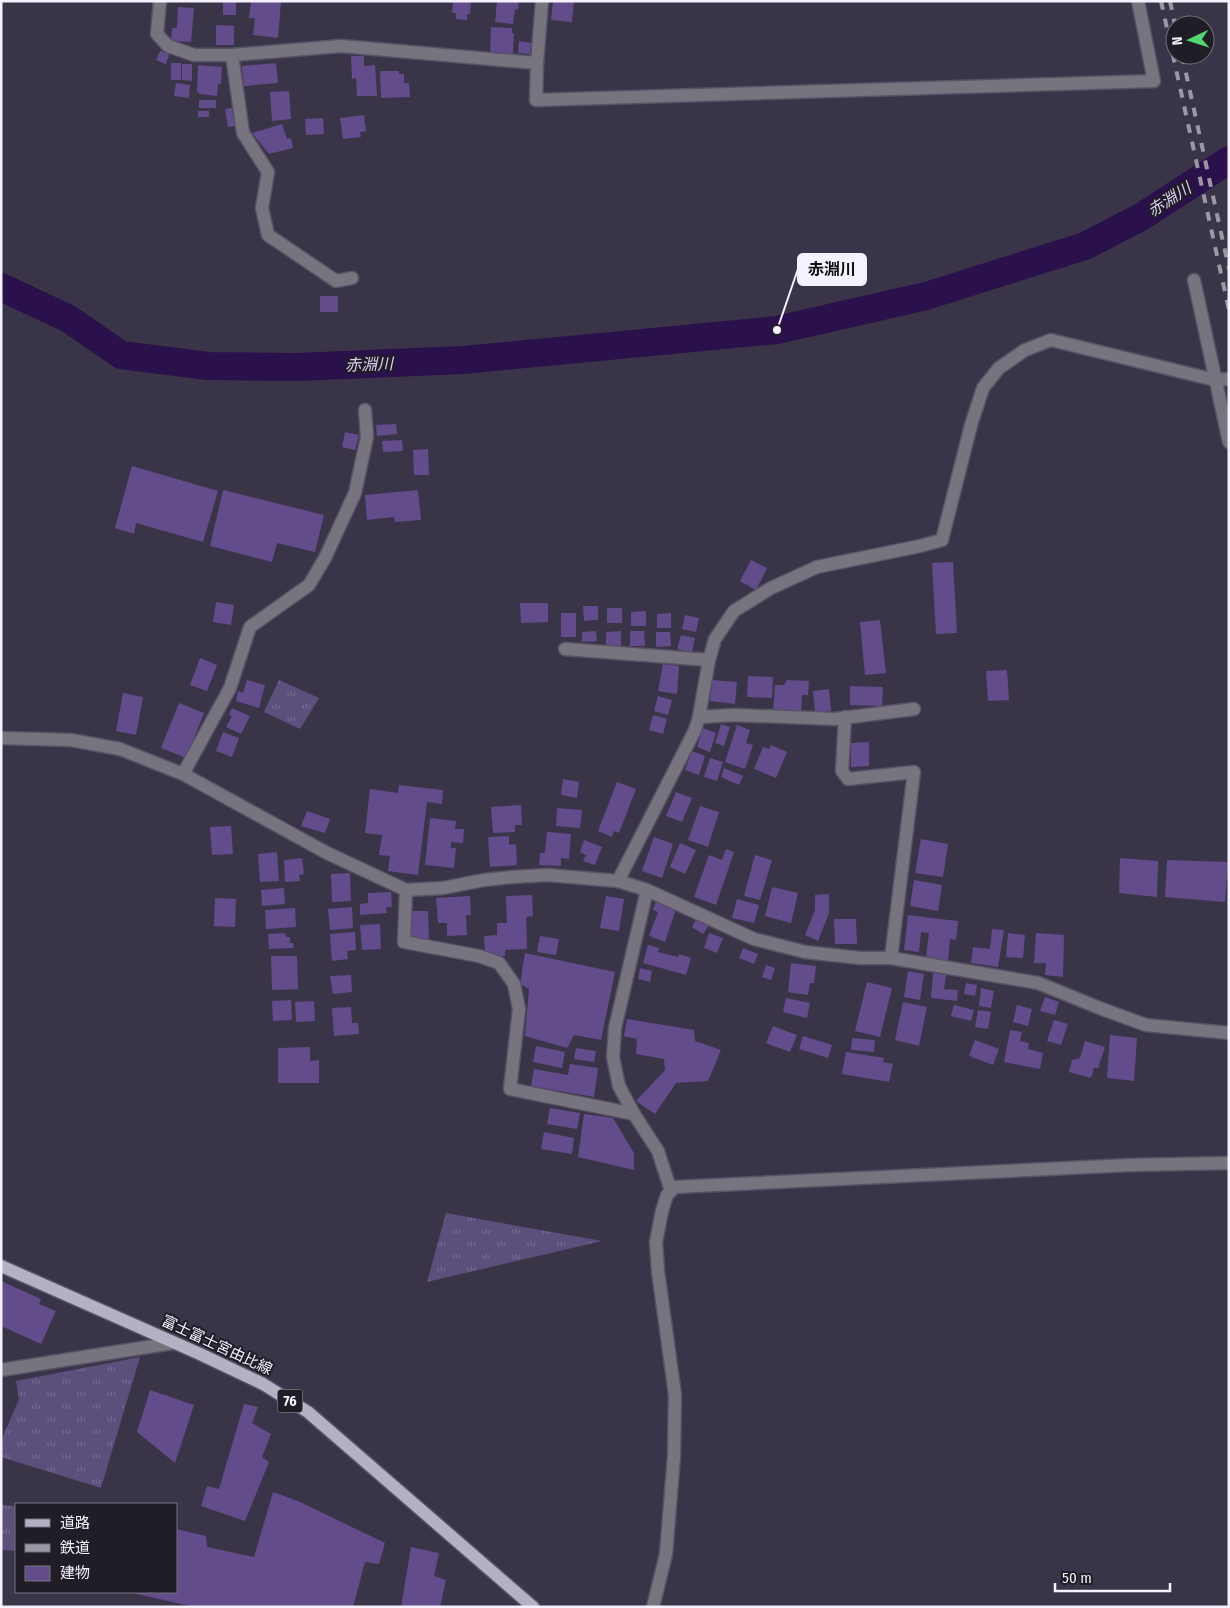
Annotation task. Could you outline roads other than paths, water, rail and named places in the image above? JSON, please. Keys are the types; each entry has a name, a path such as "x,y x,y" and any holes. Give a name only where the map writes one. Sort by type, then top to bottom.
{"main road":[{"name":"富士富士宮由比線","path":"1,1266 263,1384 308,1412 532,1607"}],"street":[{"path":"160,1 157,34 168,46 194,55 341,46 536,63"},
{"path":"542,1 536,63 536,100 1154,81 1138,1"},
{"path":"232,54 243,133 268,172 262,208 268,234 336,281 352,278"},
{"path":"1194,280 1229,442"},
{"path":"618,881 695,730 709,660 716,639 734,610 771,588 817,567 942,540 971,425 983,388 998,368 1025,350 1051,340 1215,380 1229,378"},
{"path":"183,774 230,688 250,627 309,585 325,558 355,493 367,437 365,410"},
{"path":"565,648 709,660"},
{"path":"698,718 734,715 844,718 914,709"},
{"path":"844,718 842,771 848,778 914,772 891,958"},
{"path":"1,738 71,740 120,750 183,774 327,853 406,890 443,888 484,880 547,875 618,881 647,890 754,939 805,952 860,958 891,958 1038,983 1146,1025 1229,1033"},
{"path":"406,890 404,942 479,956 499,963 514,984 519,1009 510,1089 634,1114"},
{"path":"647,890 615,1028 613,1058 619,1086 634,1114 658,1151 671,1191"},
{"path":"654,1607 666,1554 674,1456 674,1395 656,1242 667,1195 675,1187 1132,1165 1229,1163"},
{"path":"1,1370 173,1343"}],"waterway":[{"name":"赤淵川","path":"1,287 69,319 121,355 208,366 297,367 463,360 777,330 926,296 1085,246 1141,217 1229,160"}],"railway":[{"path":"1161,1 1229,310"},
{"path":"1170,1 1173,15"},
{"path":"1184,65 1229,269"}],"place":[{"name":"赤淵川","path":"777,330"}]}
